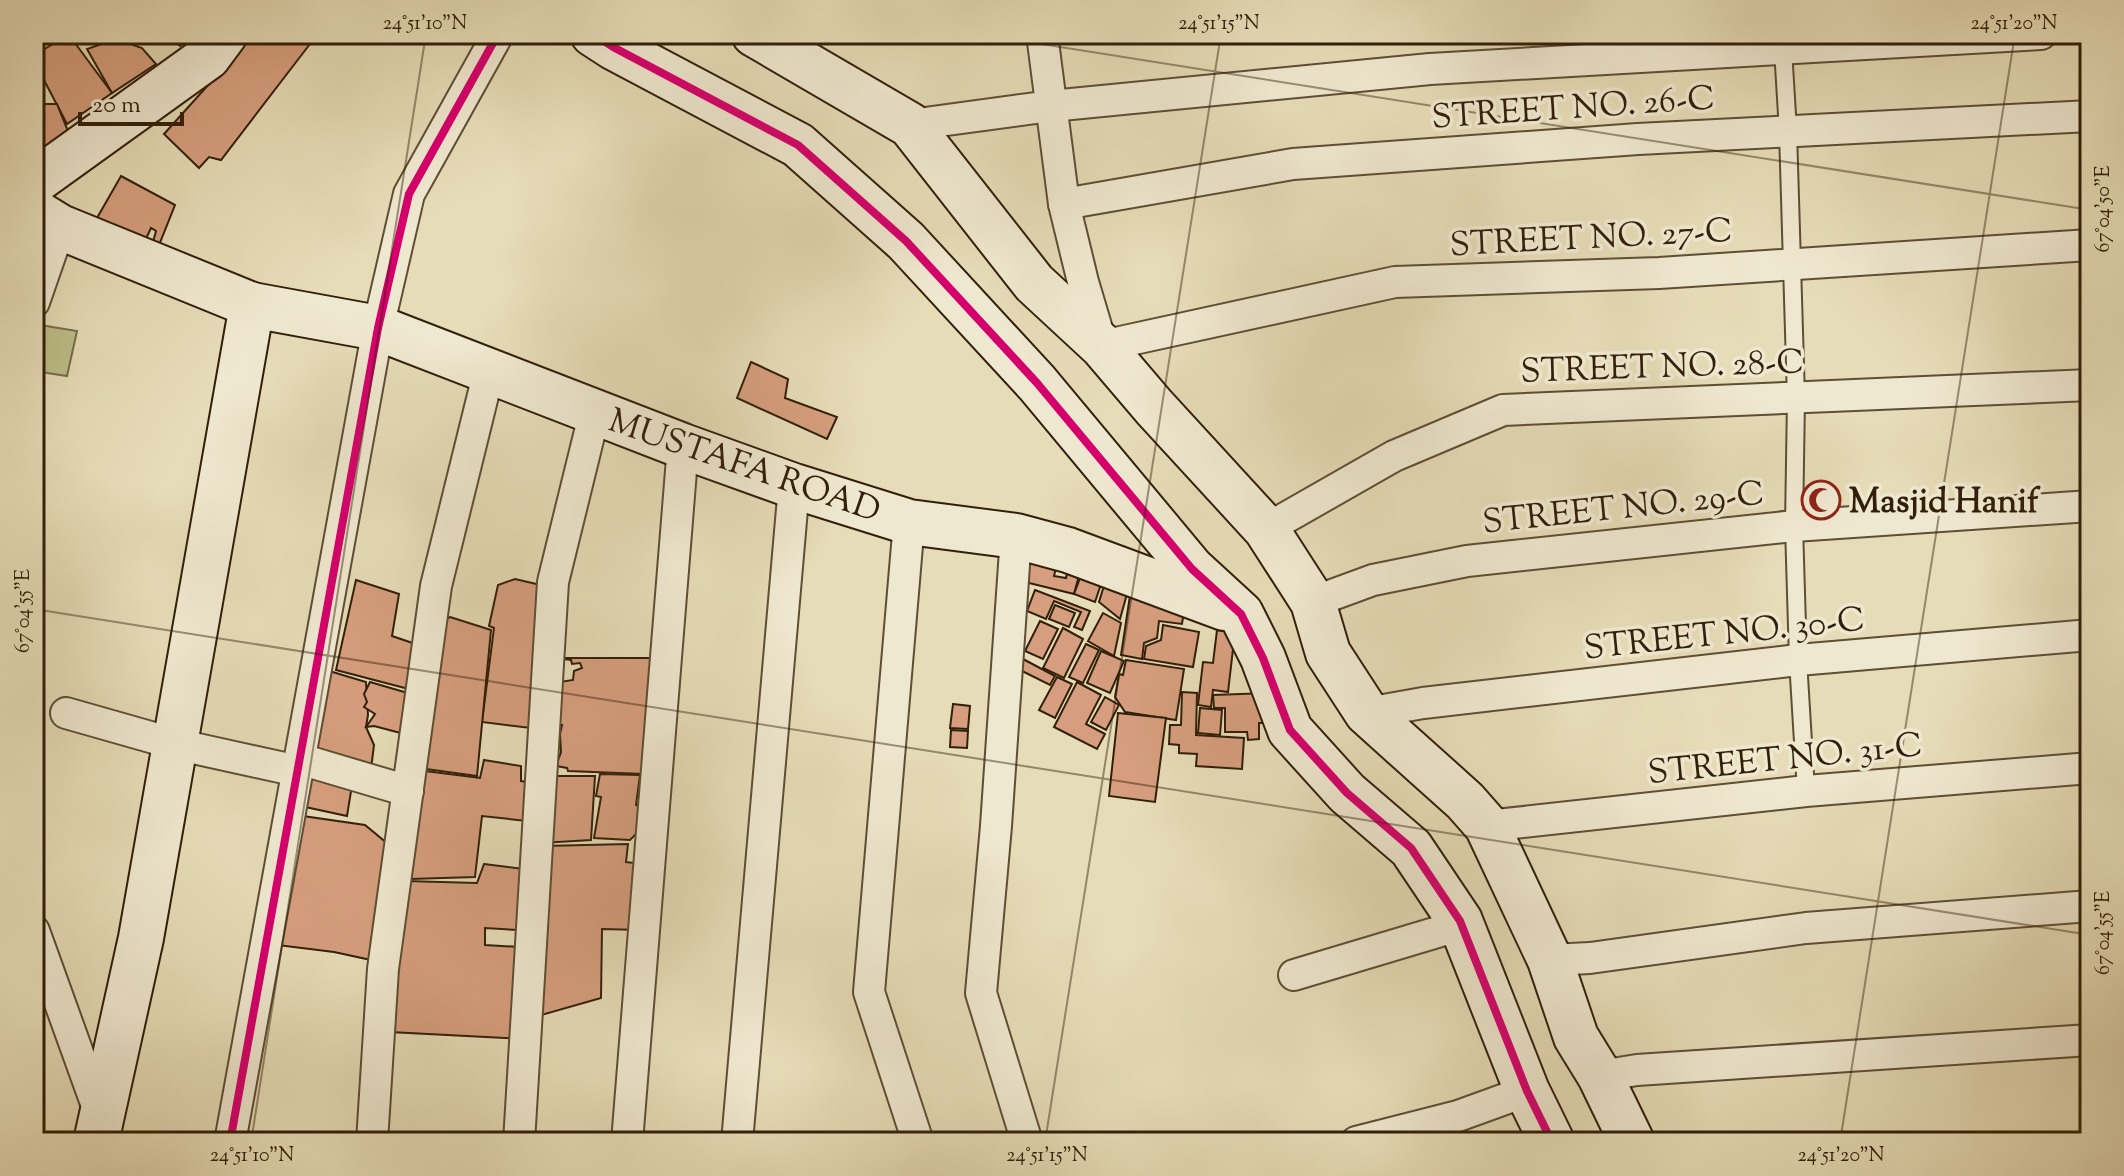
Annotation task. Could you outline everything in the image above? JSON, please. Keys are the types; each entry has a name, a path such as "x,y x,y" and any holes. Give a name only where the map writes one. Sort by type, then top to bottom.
{"street":[{"path":"34,184 208,57 225,34"},
{"path":"230,1142 378,328 409,194 498,34"},
{"path":"593,34 798,145 906,241 1037,383 1192,569 1241,614 1263,658 1290,730 1347,793 1411,848 1461,925 1527,1091 1552,1142"},
{"path":"754,34 910,125 1034,283 1102,346 1266,529 1313,602 1328,653 1367,713 1465,801 1487,826 1550,960 1576,1037 1600,1076 1632,1142"},
{"path":"1042,34 1064,204 1102,346"},
{"path":"910,125 1051,106 1430,69 2041,34"},
{"name":"STREET NO. 26-C","path":"1064,204 1293,164 1638,139 2090,116"},
{"path":"34,302 47,219"},
{"name":"MUSTAFA ROAD","path":"47,219 252,305 378,328 794,486 909,522 1016,536 1068,550 1241,614"},
{"name":"STREET NO. 27-C","path":"1102,346 1395,282 1659,273 2090,245"},
{"path":"99,1129 141,938 252,305"},
{"path":"372,1142 383,969 436,586 489,371"},
{"name":"STREET NO. 28-C","path":"1266,529 1394,456 1503,410 2090,385"},
{"path":"519,1142 553,582 595,411"},
{"path":"627,1142 683,446"},
{"path":"737,1142 794,486"},
{"name":"STREET NO. 29-C","path":"1313,602 1373,580 1467,561 1794,526 2090,506"},
{"path":"909,522 869,992 918,1142"},
{"path":"1016,536 981,993 1027,1142"},
{"name":"STREET NO. 30-C","path":"1367,713 1423,703 1798,660 2090,635"},
{"path":"66,713 175,744 299,765 408,791"},
{"name":"STREET NO. 31-C","path":"1487,826 1806,791 2090,768"},
{"path":"1550,960 1590,958 1806,928 2090,906"},
{"path":"1294,975 1461,925"},
{"path":"34,931 99,1129"},
{"path":"1600,1076 1637,1070 2090,1040"},
{"path":"1356,1142 1462,1129 1527,1091"}],"lane":[{"path":"1783,49 1796,398 1794,526 1798,660 1806,791"}],"green space":[{"path":"34,324 77,331 67,376 34,371"}],"building":[{"path":"169,34 195,34 180,46"},
{"path":"250,34 299,34 313,40 221,160 209,157 199,168 164,134 247,42"},
{"path":"69,35 112,93 67,124 34,61 34,55"},
{"path":"116,39 142,48 156,64 112,93 87,49"},
{"path":"34,104 57,104 70,136 34,153"},
{"path":"121,176 175,205 159,245 153,242 156,231 151,228 142,247 97,218"},
{"path":"751,362 788,379 785,398 837,417 827,439 737,398"},
{"path":"1032,553 1058,559 1054,576 1066,578 1069,565 1081,568 1074,594 1025,582"},
{"path":"1085,565 1105,572 1095,602 1074,594"},
{"path":"1109,569 1132,576 1120,619 1099,602"},
{"path":"515,579 558,589 539,729 482,722 494,628 489,626 498,585"},
{"path":"356,580 399,594 392,636 436,651 424,693 336,670"},
{"path":"1131,589 1186,598 1182,624 1159,621 1157,638 1144,643 1142,659 1121,655"},
{"path":"1035,590 1090,611 1082,630 1074,627 1081,612 1054,601 1046,619 1027,611"},
{"path":"1055,605 1075,613 1069,627 1049,619"},
{"path":"1103,613 1121,623 1114,656 1088,641"},
{"path":"450,617 491,630 477,776 426,769 441,647 437,625"},
{"path":"1040,621 1058,629 1043,659 1025,651"},
{"path":"1163,625 1199,632 1193,667 1144,659 1146,646 1161,640"},
{"path":"1063,628 1083,639 1064,678 1043,668"},
{"path":"1217,630 1235,632 1228,692 1213,690 1211,707 1198,705 1203,662 1213,663"},
{"path":"1086,644 1099,650 1083,683 1069,677"},
{"path":"1101,651 1124,661 1110,693 1087,683"},
{"path":"558,658 654,658 644,774 568,771 556,766 561,752 562,725 553,725 553,683 573,680 574,671 582,668 580,663 572,664 571,660"},
{"path":"1023,659 1055,676 1050,685 1018,669"},
{"path":"1126,660 1184,669 1176,720 1125,712 1115,697 1119,674 1123,675"},
{"path":"326,670 366,682 366,727 374,745 371,769 310,758"},
{"path":"1057,677 1072,684 1055,718 1039,710"},
{"path":"370,682 418,696 412,736 374,726 366,727 375,714 364,707 367,702 364,694"},
{"path":"1077,682 1101,695 1086,724 1105,734 1097,749 1054,727"},
{"path":"1182,692 1197,693 1196,735 1244,738 1242,769 1196,766 1197,754 1179,753 1179,745 1169,744 1170,725 1181,725"},
{"path":"1268,693 1268,723 1259,723 1259,739 1248,740 1247,732 1225,732 1225,708 1214,708 1213,695"},
{"path":"1105,697 1119,705 1106,730 1091,722"},
{"path":"953,704 970,706 968,729 950,728"},
{"path":"1200,708 1222,710 1220,735 1198,733"},
{"path":"1118,713 1166,718 1155,802 1109,796"},
{"path":"951,730 968,731 967,748 950,747"},
{"path":"484,760 521,766 521,781 537,783 536,822 482,816 475,877 411,879 417,770 480,778"},
{"path":"309,765 353,779 347,816 296,805"},
{"path":"600,774 640,775 636,805 642,807 636,834 630,840 594,838 601,797 596,796"},
{"path":"551,776 595,776 591,840 541,843"},
{"path":"296,815 365,825 388,844 371,960 269,944"},
{"path":"628,844 626,862 635,863 633,873 646,875 641,930 602,929 601,998 538,1016 543,846"},
{"path":"484,864 524,869 517,930 485,928 485,945 520,947 522,1039 390,1032 406,881 477,883"}],"cycle path":[{"path":"230,1142 378,328 409,194 498,34"},
{"path":"593,34 798,145 906,241 1037,383 1192,569 1241,614 1263,658 1290,730 1347,793 1411,848 1460,921 1527,1091 1552,1142"}],"place":[{"name":"Masjid Hanif","path":"1821,500"}]}
